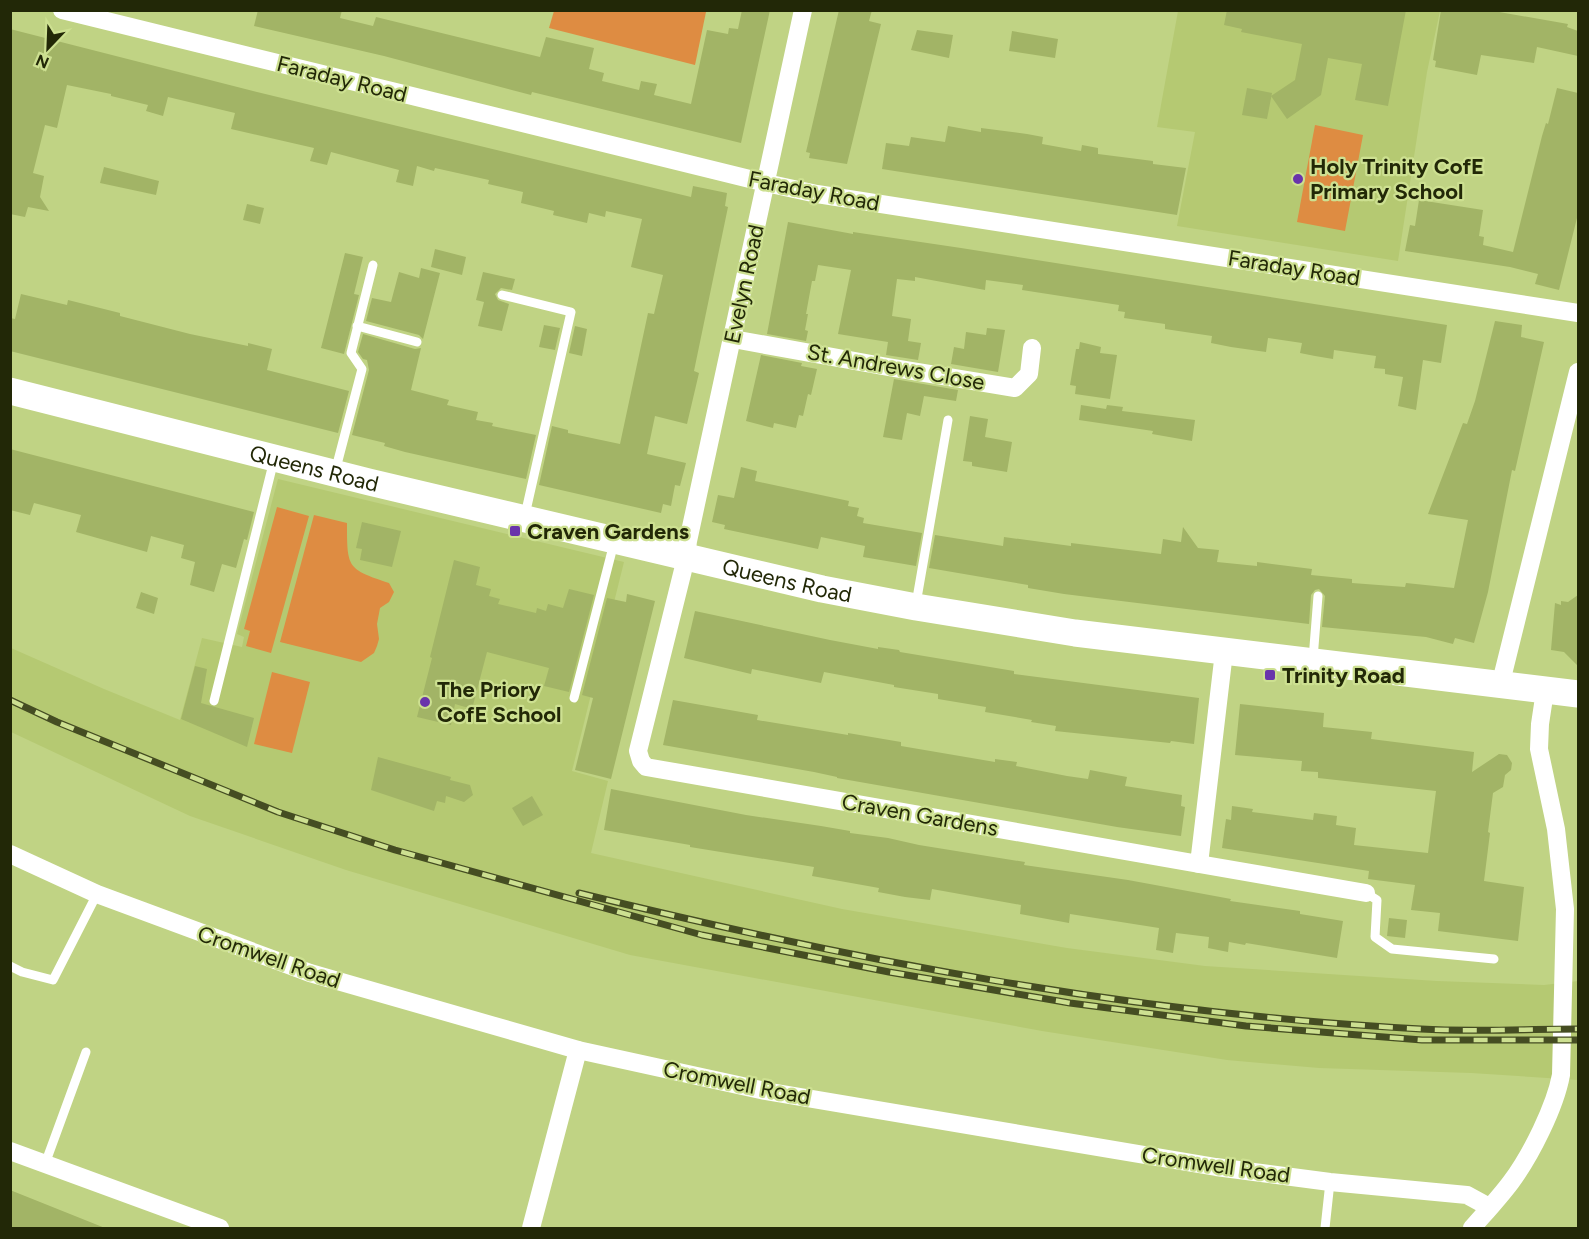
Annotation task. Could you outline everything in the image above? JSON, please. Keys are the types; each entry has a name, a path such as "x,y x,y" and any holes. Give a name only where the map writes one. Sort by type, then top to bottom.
{"street":[{"name":"Faraday Road","path":"62,10 766,183 868,202 1578,313"},
{"name":"Evelyn Road","path":"686,558 803,10"},
{"name":"St. Andrews Close","path":"732,339 1015,388 1029,374 1032,348"},
{"path":"1500,686 1578,372"},
{"name":"Queens Road","path":"10,391 524,519 822,589 1075,633 1578,694"},
{"name":"Craven Gardens","path":"686,558 638,751 646,767 1198,864"},
{"path":"1224,652 1198,864 1365,893"},
{"path":"1472,1228 1512,1181 1527,1156 1558,1094 1562,1076 1565,909 1559,851 1539,749 1545,691"},
{"name":"Cromwell Road","path":"10,854 97,894 310,973 578,1050 765,1091 1163,1158 1330,1182 1467,1195 1489,1207"},
{"path":"531,1228 578,1050"},
{"path":"10,1151 220,1228"}],"lane":[{"path":"334,472 362,369 351,353 373,265"},
{"path":"502,295 571,312 524,519"},
{"path":"357,326 417,342"},
{"path":"916,607 948,420"},
{"path":"214,701 275,457"},
{"path":"574,698 614,540"},
{"path":"1312,663 1318,596"},
{"path":"1365,893 1377,900 1375,937 1392,950 1494,959"},
{"path":"10,966 22,972 53,980 97,894"},
{"path":"45,1164 86,1052"},
{"path":"1325,1228 1330,1182"}],"shaded area":[{"path":"700,10 706,12 695,65 549,28 554,11"},
{"name":"Holy Trinity CofE Primary School","path":"1178,11 1440,11 1427,72 1398,261 1177,226 1195,132 1157,127"},
{"path":"1315,125 1363,135 1345,231 1297,222"},
{"path":"278,479 624,562 572,771 608,781 591,853 842,909 1067,948 1205,966 1437,981 1544,985 1578,981 1578,1080 1471,1073 1319,1068 1227,1060 1042,1031 630,955 346,870 190,816 11,732 11,648 180,720 202,638 242,647 244,637 237,634"},
{"path":"277,507 309,516 271,653 246,646 250,631 244,629"},
{"path":"314,515 347,523 349,558 352,565 365,574 389,583 394,592 389,602 380,608 377,624 379,639 374,653 361,662 280,642"},
{"path":"272,672 310,682 292,753 254,744"}],"building":[{"path":"258,10 342,10 340,18 373,26 376,17 540,57 546,37 594,48 589,69 604,73 602,81 639,90 641,81 657,84 654,95 691,104 707,30 728,34 729,28 738,29 742,10 770,10 741,143 532,92 531,95 384,56 254,26"},
{"path":"839,10 872,10 869,21 881,24 847,164 809,158 810,153 806,152"},
{"path":"1227,10 1406,10 1388,106 1355,100 1362,64 1328,58 1321,95 1287,119 1271,96 1295,80 1302,44 1241,32 1242,29 1224,25"},
{"path":"1441,10 1488,10 1568,24 1567,27 1578,31 1578,56 1537,47 1534,63 1481,55 1477,75 1435,67 1436,61 1433,60"},
{"path":"10,29 257,92 691,197 693,186 727,193 725,206 728,207 694,371 699,373 687,424 655,416 647,454 686,463 680,486 675,485 671,506 663,504 661,513 539,485 552,426 568,430 568,433 620,444 648,313 654,314 663,275 631,267 642,219 606,211 605,217 589,213 587,223 553,215 554,211 521,203 523,192 488,184 489,180 435,168 434,171 417,166 413,186 396,182 399,170 331,152 327,165 310,161 314,148 231,129 235,113 168,97 163,116 146,111 148,105 111,96 111,94 67,85 57,128 45,125 33,173 44,176 40,197 49,211 28,207 25,217 10,214"},
{"path":"917,30 953,35 949,58 911,50"},
{"path":"1012,31 1058,39 1055,58 1009,51"},
{"path":"1247,88 1272,93 1267,119 1242,115"},
{"path":"1557,88 1578,93 1578,214 1559,290 1535,284 1538,274 1510,267 1405,251 1410,225 1415,226 1419,200 1483,210 1479,236 1484,237 1483,245 1513,252 1542,136 1546,123 1548,124"},
{"path":"948,126 981,132 981,128 1027,134 1043,137 1042,144 1081,151 1082,145 1098,148 1098,154 1186,168 1177,215 882,169 886,143 909,146 911,137 945,142"},
{"path":"104,167 159,181 156,195 100,183"},
{"path":"247,204 264,208 260,224 243,220"},
{"path":"788,222 853,234 853,232 961,248 1447,325 1441,363 1423,360 1416,410 1398,406 1403,377 1385,374 1385,369 1374,368 1376,356 1334,350 1333,359 1315,356 1300,353 1302,343 1268,338 1266,352 1231,347 1211,343 1212,336 1165,329 1165,324 1124,318 1125,312 1118,311 1119,305 1022,290 1023,285 986,280 985,290 915,277 915,281 897,279 892,316 911,319 908,341 921,343 918,360 886,355 888,342 838,334 851,270 818,265 815,281 812,281 806,314 808,314 805,330 808,331 806,341 767,334"},
{"path":"435,249 466,257 462,275 431,267"},
{"path":"345,253 363,257 354,294 359,295 344,354 321,348"},
{"path":"421,268 440,273 423,339 419,335 366,321 372,298 391,302 399,272 419,278"},
{"path":"483,272 515,279 512,290 501,288 495,294 498,300 509,304 502,331 478,326 484,302 476,300"},
{"path":"21,294 67,305 68,300 190,334 272,349 267,370 349,391 338,433 10,351 10,318 15,319"},
{"path":"1495,321 1522,325 1521,337 1544,342 1515,471 1512,470 1488,592 1474,643 1455,638 1453,644 1426,637 1322,627 1325,596 1319,589 1311,595 1309,624 1064,594 1028,588 1028,585 929,568 935,535 1003,546 1004,537 1161,554 1163,539 1181,542 1183,527 1198,548 1219,550 1217,562 1257,566 1257,562 1312,569 1311,575 1352,579 1352,583 1405,587 1406,583 1454,588 1468,520 1428,514 1463,423 1467,424 1475,401"},
{"path":"544,325 560,328 555,350 539,347"},
{"path":"575,326 587,329 582,356 569,353"},
{"path":"987,328 1005,330 998,372 951,364 954,347 964,349 966,332 986,335"},
{"path":"363,334 415,349 421,348 411,390 449,400 447,405 478,412 476,420 493,423 492,426 536,435 526,479 405,452 384,446 385,443 352,435 369,370 367,360 363,359 358,352"},
{"path":"1080,342 1101,347 1100,353 1117,355 1110,399 1075,394 1076,386 1070,385 1076,349 1079,349"},
{"path":"761,355 802,363 801,366 817,369 811,395 808,394 803,416 799,415 796,428 774,423 773,428 746,421"},
{"path":"894,379 958,390 956,401 924,396 920,416 907,413 902,440 883,437"},
{"path":"1081,405 1106,409 1107,405 1123,407 1122,411 1195,420 1192,441 1152,434 1153,431 1079,420"},
{"path":"970,416 988,419 985,437 1012,442 1007,472 972,466 972,462 963,461"},
{"path":"10,449 254,512 247,540 244,539 236,568 222,564 214,592 190,585 195,562 181,558 184,545 151,536 147,552 76,532 81,515 34,503 30,515 10,510"},
{"path":"741,467 757,471 755,481 849,501 848,506 859,508 857,516 864,518 863,523 922,533 916,566 863,557 865,546 821,537 818,549 724,529 725,525 712,522 718,495 734,498"},
{"path":"362,522 401,531 392,567 360,560 362,549 356,548"},
{"name":"The Priory CofE School","path":"454,560 480,567 476,585 491,589 489,596 500,599 498,604 536,613 537,608 546,611 548,604 563,608 569,589 594,595 569,692 544,686 549,668 487,652 472,709 455,704 451,725 417,717"},
{"path":"141,592 158,598 154,614 136,608"},
{"path":"627,594 655,601 611,779 575,770 593,698 582,695 607,598 626,602"},
{"path":"1578,595 1578,666 1564,652 1551,650 1555,603 1561,605 1561,601 1568,602"},
{"path":"695,611 830,640 1014,671 1014,674 1199,698 1194,744 1055,731 1056,726 985,712 986,707 938,699 938,694 894,687 894,685 824,672 821,683 752,669 751,674 684,658"},
{"path":"195,666 207,669 201,703 254,718 247,747 181,719"},
{"path":"673,700 758,715 757,720 901,742 901,746 995,762 995,759 1017,762 1016,766 1067,776 1088,779 1090,770 1127,777 1125,786 1182,795 1181,806 1185,807 1181,836 837,778 663,745"},
{"path":"1240,704 1324,713 1323,727 1372,732 1371,739 1474,752 1472,772 1499,754 1507,755 1512,763 1511,770 1505,775 1503,787 1493,793 1484,881 1524,887 1518,941 1438,931 1440,913 1411,910 1415,885 1368,879 1369,871 1222,848 1226,819 1231,820 1232,806 1253,809 1252,812 1313,820 1314,813 1337,816 1336,825 1356,828 1354,845 1428,853 1436,791 1318,778 1318,772 1301,771 1302,761 1235,755"},
{"path":"378,757 451,777 450,780 470,785 473,795 464,802 446,796 445,803 437,801 434,811 371,790"},
{"path":"611,789 746,815 1025,862 1024,865 1128,880 1231,899 1230,901 1300,911 1300,914 1343,921 1337,958 1229,942 1228,952 1208,948 1209,937 1176,933 1173,953 1156,950 1159,928 1070,914 1069,923 1020,914 1021,905 932,889 930,900 905,897 878,892 879,888 812,876 814,867 690,847 690,845 604,830"},
{"path":"532,796 543,815 523,826 512,808"},
{"path":"1389,918 1407,920 1405,938 1387,936"},
{"path":"10,1190 105,1228 10,1228"}],"railway":[{"path":"10,700 57,722 278,812 395,850 702,935 889,972 1070,1003 1246,1026 1422,1040 1578,1040"},
{"path":"579,893 787,941 892,962 1102,997 1314,1022 1421,1029 1578,1029"}],"place":[{"name":"Holy Trinity CofE Primary School","path":"1298,179"},
{"name":"Craven Gardens","path":"515,531"},
{"name":"Trinity Road","path":"1270,675"},
{"name":"The Priory CofE School","path":"425,702"}]}
